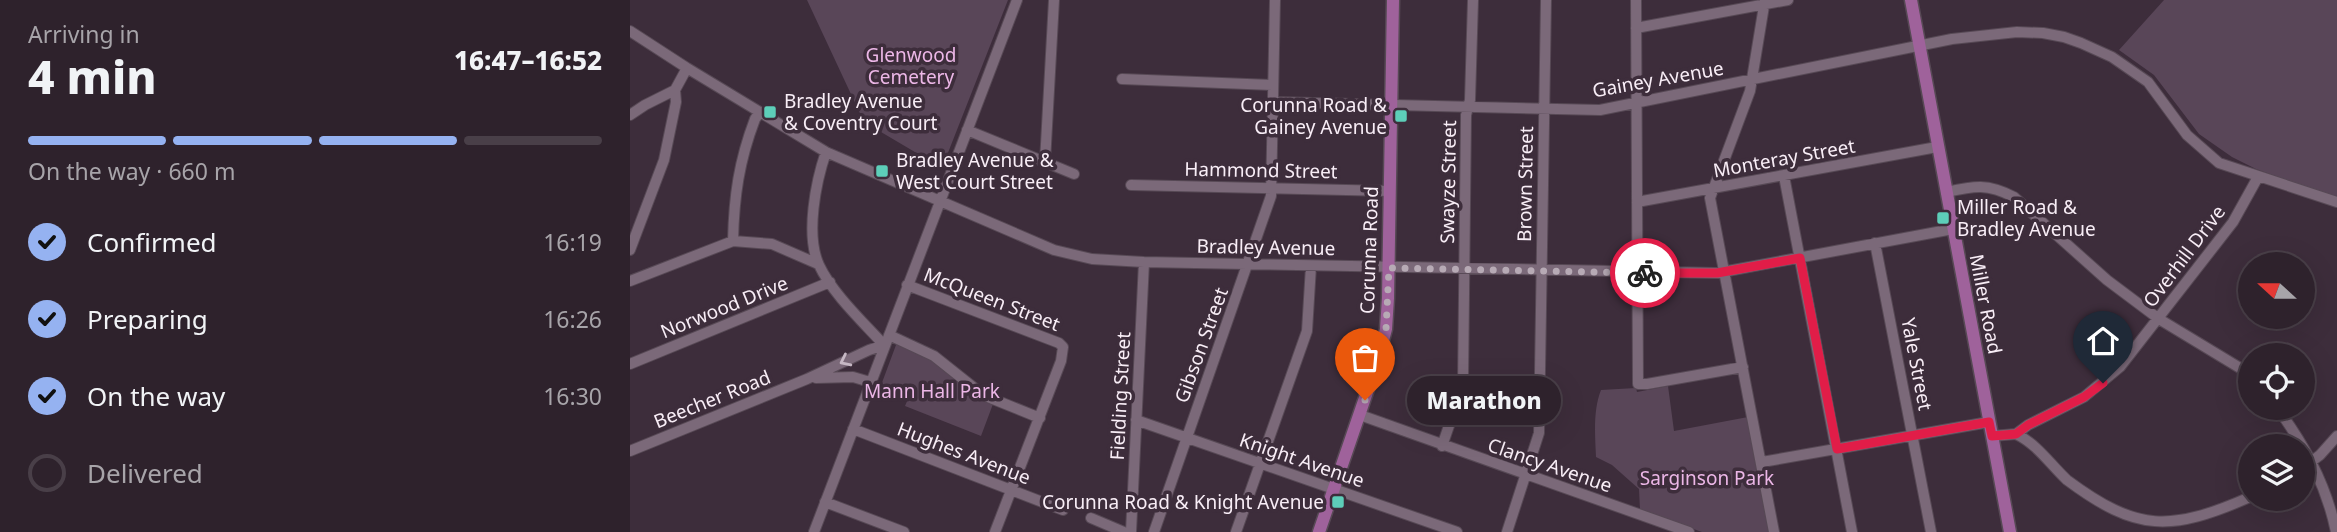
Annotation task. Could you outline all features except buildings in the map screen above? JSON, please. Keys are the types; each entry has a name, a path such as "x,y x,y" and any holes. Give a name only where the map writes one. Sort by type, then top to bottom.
{"main road":[{"name":"Corunna Road","path":"1319,532 1383,344 1388,313 1393,0"},
{"name":"Miller Road","path":"1911,0 2010,532"}],"street":[{"path":"814,532 1017,0"},
{"path":"1045,162 1054,0"},
{"name":"Gibson Street","path":"1154,532 1271,196 1275,0"},
{"name":"Swayze Street","path":"1442,446 1463,385 1468,108 1474,0"},
{"name":"Brown Street","path":"1507,532 1539,433 1546,0"},
{"path":"1636,0 1638,384 1743,367"},
{"path":"1636,27 1788,0"},
{"path":"1765,2 1752,80 1710,198 1774,532"},
{"name":"Bradley Avenue","path":"630,32 826,152 1072,256 1100,260 1248,265 1637,273 1725,272 1953,229"},
{"name":"Gainey Avenue","path":"1273,102 1600,110 1919,45 2017,32 2064,37 2112,57 2148,82 2187,135 2219,163 2337,202"},
{"path":"630,250 664,160 676,102 675,90 687,68"},
{"path":"1122,79 1273,85"},
{"path":"630,115 675,90"},
{"path":"733,241 738,174 755,119 760,112"},
{"path":"967,130 1074,174"},
{"name":"Monteray Street","path":"1637,202 1937,147"},
{"path":"826,152 814,204 813,227 818,264 830,282 886,340 934,356 983,395 1040,418 995,532"},
{"path":"1784,176 1852,532"},
{"name":"Overhill Drive","path":"1992,436 2016,434 2028,425 2084,397 2103,383 2132,354 2239,214 2258,177"},
{"name":"Hammond Street","path":"1130,185 1390,191"},
{"path":"1946,192 1974,185 1998,188 2014,197 2107,280 2159,319 2238,367"},
{"path":"630,281 733,241 772,244 818,264"},
{"name":"Yale Street","path":"1875,243 1931,532"},
{"name":"Fielding Street","path":"1131,532 1144,262"},
{"path":"1236,532 1307,331 1311,266"},
{"name":"Norwood Drive","path":"630,363 830,282"},
{"name":"McQueen Street","path":"907,285 1059,343 1063,347 1061,361 1040,418"},
{"name":"Beecher Road","path":"630,451 807,379 886,340"},
{"name":"Beecher Road","path":"807,379 836,376 870,382"},
{"name":"Clancy Avenue","path":"1360,415 1689,532"},
{"name":"Knight Avenue","path":"1136,421 1457,532"},
{"path":"1762,462 1989,422"},
{"name":"Hughes Avenue","path":"853,429 1063,510"},
{"path":"2016,434 2028,440 2067,479 2098,504 2135,525 2167,528 2192,524 2238,503"},
{"path":"2315,457 2337,436"},
{"path":"2315,480 2332,511 2336,532"},
{"path":"825,502 904,532"},
{"path":"1091,518 1124,532"}],"green space":[{"name":"Glenwood Cemetery","path":"807,0 1008,0 942,168 864,122"},
{"path":"2164,0 2337,0 2337,198 2256,169 2232,157 2199,134 2154,75 2119,50"},
{"name":"Mann Hall Park","path":"899,344 933,361 982,400 993,404 981,436 905,406 908,399 880,388 896,345"},
{"name":"Sarginson Park","path":"1668,386 1674,431 1748,417 1770,532 1702,532 1640,510 1639,489 1612,465 1596,457 1596,414 1601,390 1636,388 1637,392"}],"way so far":[{"path":"1365,400 1386,329 1389,268 1645,273"}],"place":[{"name":"Bradley Avenue & Coventry Court","path":"770,112"},
{"name":"Corunna Road & Gainey Avenue","path":"1401,116"},
{"name":"Bradley Avenue & West Court Street","path":"882,171"},
{"name":"Miller Road & Bradley Avenue","path":"1943,218"},
{"name":"Marathon","path":"1365,400"},
{"name":"Corunna Road & Knight Avenue","path":"1338,502"}],"route":[{"path":"1645,273 1717,273 1800,258 1837,449 1989,422 1992,436 2016,434 2028,425 2084,397 2103,383"}]}
